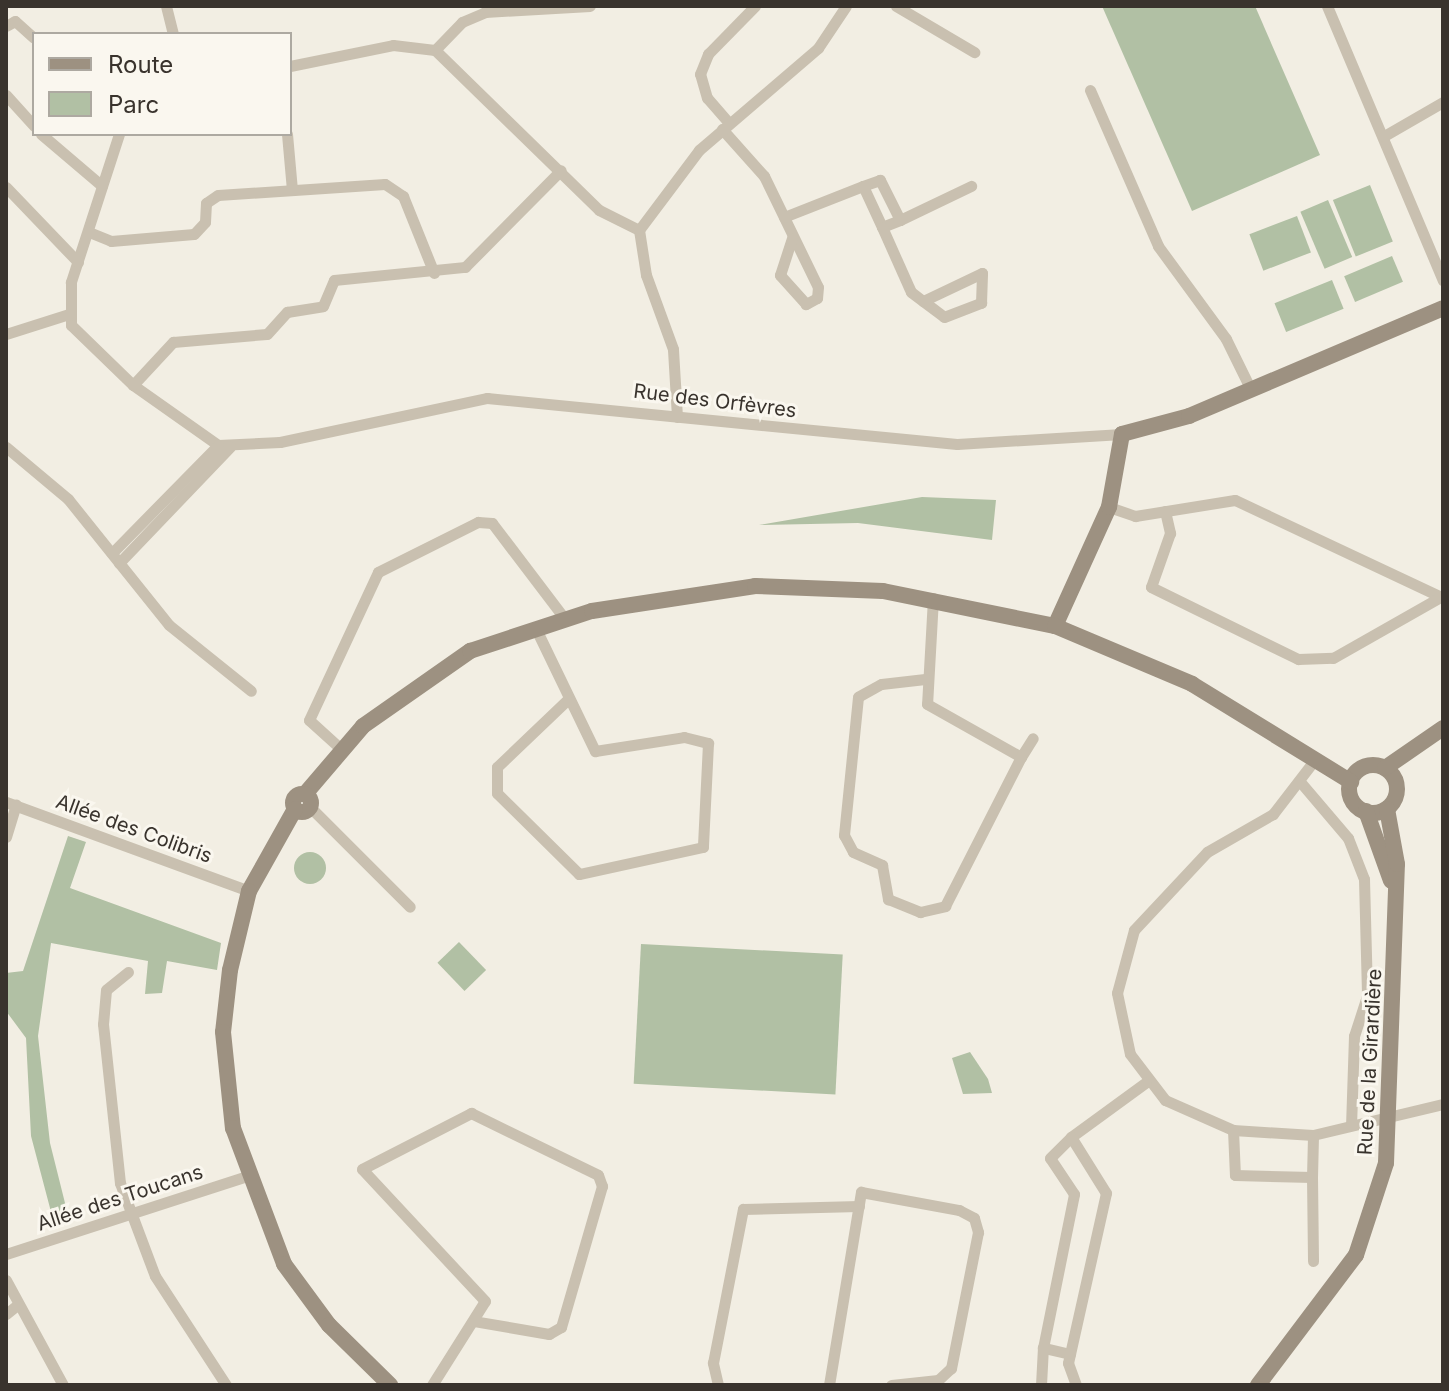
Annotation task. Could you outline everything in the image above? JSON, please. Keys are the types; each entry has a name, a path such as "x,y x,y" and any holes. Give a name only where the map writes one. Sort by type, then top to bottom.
{"street":[{"path":"166,6 172,32"},
{"path":"435,50 462,22 485,12 590,6"},
{"path":"755,6 708,54 700,74 707,98 764,176 818,287 817,298 806,304 780,275 792,238"},
{"path":"677,417 673,349 646,275 639,230 726,126 818,48 846,6"},
{"path":"896,6 974,52"},
{"path":"1327,6 1443,281"},
{"path":"6,26 15,21 32,36"},
{"path":"292,66 393,45 435,50 599,210 639,230"},
{"path":"1090,90 1158,246 1226,339 1251,390"},
{"path":"6,95 32,124"},
{"path":"1384,136 1443,102"},
{"path":"43,136 102,186"},
{"path":"116,558 224,446 133,385 83,342 69,314 78,262 118,136"},
{"path":"287,136 292,190"},
{"path":"133,385 173,342 267,334 287,312 323,306 334,280 434,273 465,267 486,251 561,170"},
{"path":"784,217 880,180 900,220"},
{"path":"863,186 911,292 944,317 981,303 982,273 923,301"},
{"path":"882,227 971,186"},
{"path":"6,187 78,262"},
{"path":"89,232 111,241 194,234 205,222 206,203 218,195 292,190 396,189 432,254 434,273"},
{"name":"Rue des Orfèvres","path":"224,446 487,398 957,444 1122,434 1251,390 1443,308"},
{"path":"6,334 69,314"},
{"path":"1055,626 1109,507 1122,434"},
{"path":"6,447 68,499 169,625 251,691"},
{"path":"1109,507 1135,516 1165,511 1235,500 1430,589 1440,598 1333,658 1298,659 1151,587 1170,533 1165,511"},
{"path":"341,749 309,720 378,572 484,521 499,530 564,618"},
{"path":"390,1385 329,1325 284,1264 245,1177 225,1081 223,1032 249,891 341,749 436,670 535,627 564,618 755,586 933,598 1055,626 1192,684 1313,762 1351,782 1364,767 1385,768 1443,728"},
{"path":"933,598 925,679 927,704 1021,757"},
{"path":"535,627 567,700 595,751 684,737 708,743 703,847 579,874 497,793 497,767 567,700"},
{"path":"925,679 881,684 858,697 844,835 853,852 882,865 888,899 920,912 945,906 1033,738"},
{"path":"1313,762 1300,786 1270,817 1207,852 1151,908 1120,964 1120,1025 1145,1083 1198,1119 1233,1130 1313,1135 1351,1125 1391,1120 1443,1104"},
{"name":"Rue de la Girardière","path":"1266,1384 1356,1255 1379,1192 1391,1120 1394,894 1387,809 1397,788 1385,768"},
{"name":"Rue de la Girardière","path":"1351,782 1352,799 1366,811 1394,894"},
{"path":"1300,786 1348,838 1364,879 1367,996 1354,1036 1351,1125"},
{"path":"6,837 11,803"},
{"name":"Allée des Colibris","path":"11,803 249,891"},
{"path":"304,803 410,907"},
{"path":"1366,811 1387,809"},
{"path":"128,972 106,990 103,1024 109,1131 130,1214 180,1323 226,1385"},
{"path":"1037,1383 1074,1194 1050,1158 1071,1137 1145,1083"},
{"path":"432,1385 485,1301 362,1169 471,1113 598,1175 602,1186 561,1327 549,1334 474,1321"},
{"path":"1233,1130 1235,1175 1312,1177"},
{"path":"1313,1135 1313,1261"},
{"path":"1071,1137 1106,1193 1070,1354 1076,1385"},
{"name":"Allée des Toucans","path":"6,1254 245,1177"},
{"path":"829,1385 861,1192 959,1210 974,1218 978,1232 951,1368 938,1380 891,1385"},
{"path":"718,1385 713,1363 743,1209 859,1206"},
{"path":"6,1280 63,1385"},
{"path":"6,1314 17,1305"},
{"path":"1043,1348 1070,1354"}],"green space":[{"path":"1102,6 1255,6 1320,155 1192,211"},
{"path":"1370,185 1393,242 1356,257 1333,200"},
{"path":"1328,200 1352,257 1325,269 1300,212"},
{"path":"1297,216 1311,252 1263,271 1249,234"},
{"path":"1392,256 1403,282 1355,302 1344,276"},
{"path":"1332,280 1344,309 1286,332 1275,303"},
{"path":"922,497 996,500 992,540 858,523 759,525"},
{"path":"68,836 86,842 70,888 221,943 217,970 167,961 162,993 145,994 148,961 51,943 38,1036 50,1143 70,1223 55,1227 31,1136 26,1038 6,1011 6,973 23,971"},
{"path":"310,852 321,857 326,868 321,879 310,884 299,879 294,868 299,857"},
{"path":"459,942 486,970 465,991 437,963"},
{"path":"641,944 843,955 835,1094 634,1084"},
{"path":"970,1052 988,1079 992,1093 963,1094 952,1058"}]}
